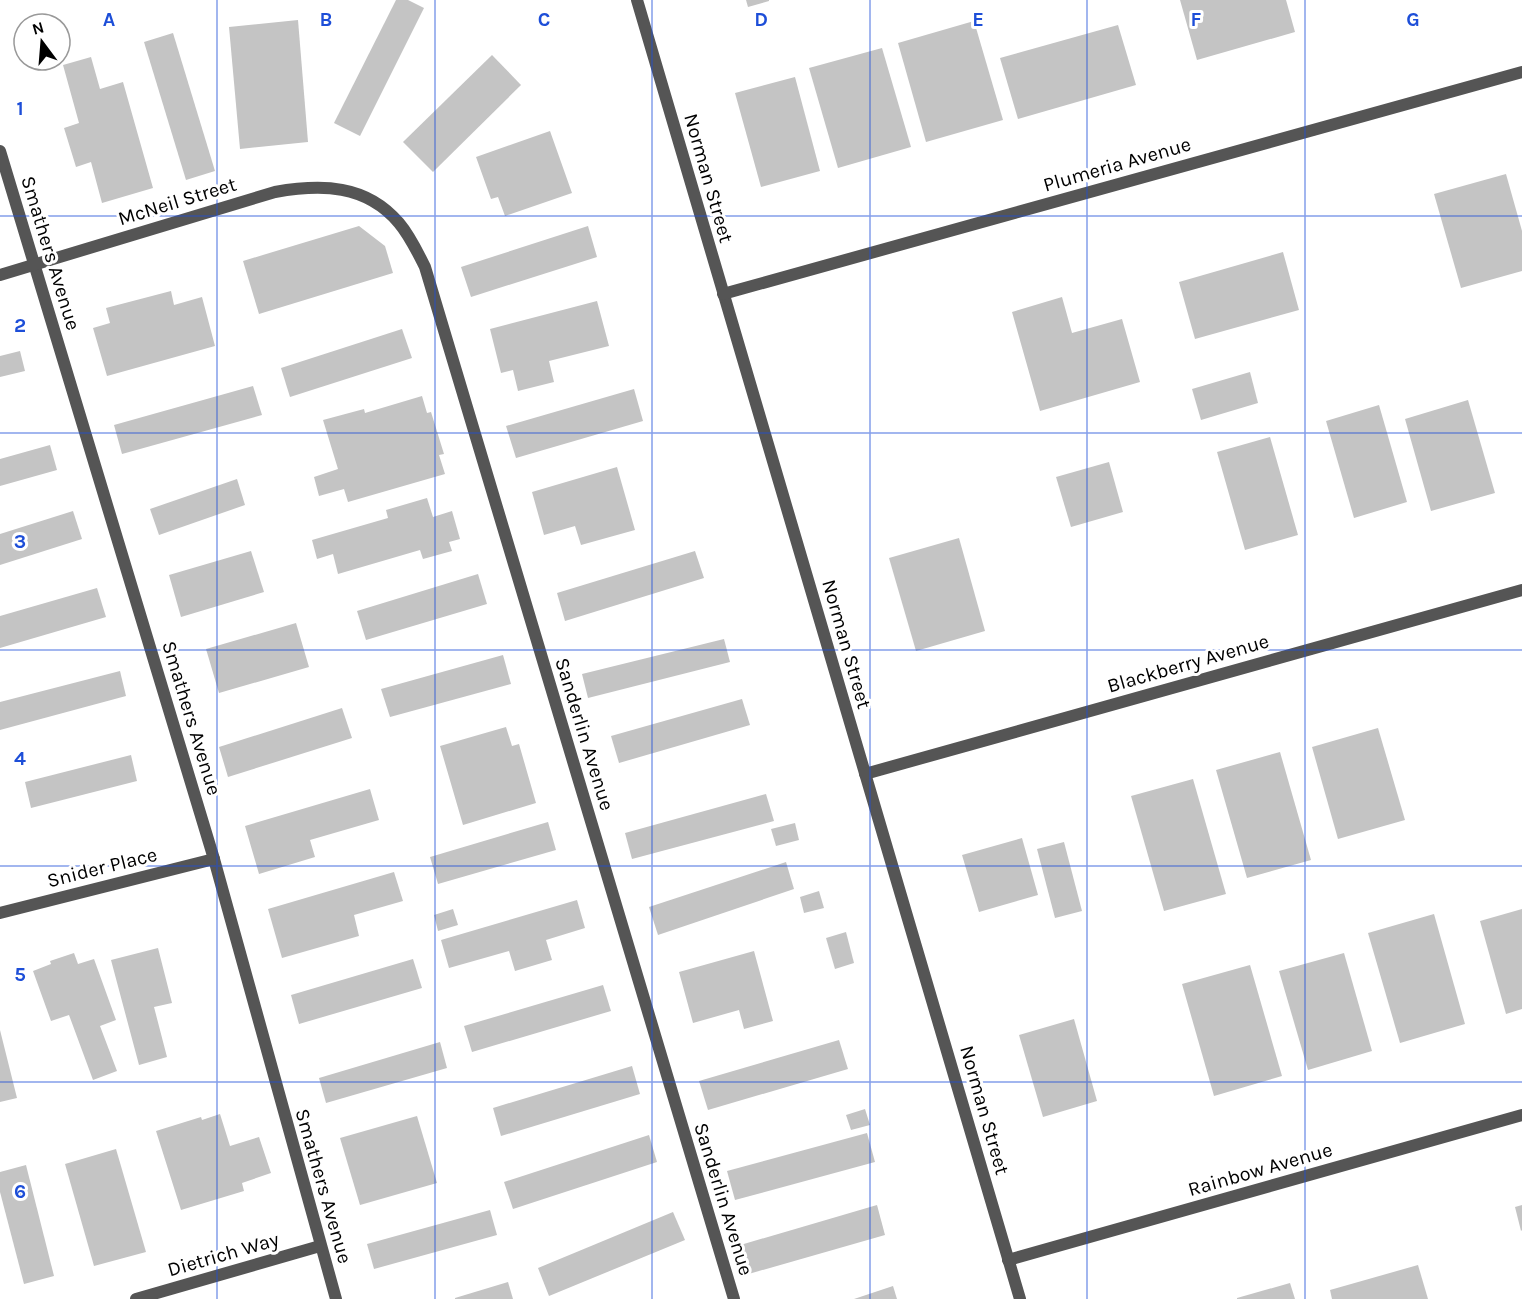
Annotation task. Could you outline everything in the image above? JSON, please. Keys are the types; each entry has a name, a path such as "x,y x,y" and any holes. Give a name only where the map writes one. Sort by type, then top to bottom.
{"street":[{"name":"Norman Street","path":"637,0 1020,1299"},
{"name":"Plumeria Avenue","path":"723,294 1522,72"},
{"name":"Smathers Avenue","path":"0,151 214,859 336,1299"},
{"name":"McNeil Street","path":"0,274 34,266 275,192 300,187 324,186 346,190 368,199"},
{"name":"Sanderlin Avenue","path":"368,199 383,207 400,224 425,267 734,1299"},
{"name":"Blackberry Avenue","path":"865,774 1522,590"},
{"name":"Snider Place","path":"0,913 214,859"},
{"name":"Rainbow Avenue","path":"1008,1260 1522,1115"},
{"name":"Dietrich Way","path":"136,1299 321,1246"}],"building":[{"path":"396,0 408,0 424,8 360,136 334,123"},
{"path":"746,0 769,0 769,1 748,7"},
{"path":"1180,0 1286,0 1295,32 1197,60"},
{"path":"298,20 308,142 240,149 229,27"},
{"path":"974,21 1003,120 926,142 898,43"},
{"path":"1118,25 1136,85 1018,119 1000,58"},
{"path":"173,33 215,171 186,180 144,42"},
{"path":"882,48 911,147 838,168 809,68"},
{"path":"492,55 521,85 433,172 403,142"},
{"path":"91,57 100,89 123,82 153,188 102,203 91,162 76,167 64,128 79,123 65,72 72,72 72,62"},
{"path":"795,77 820,171 761,187 735,93"},
{"path":"550,131 572,193 505,216 498,197 491,199 476,157"},
{"path":"1506,174 1522,231 1522,271 1461,288 1434,194"},
{"path":"359,226 385,246 393,273 259,314 243,261"},
{"path":"588,226 597,257 471,297 461,267"},
{"path":"1283,252 1299,310 1195,339 1179,282"},
{"path":"171,291 174,305 202,297 215,346 107,376 93,328 110,323 106,308"},
{"path":"1062,297 1072,333 1122,319 1140,382 1040,411 1012,312"},
{"path":"597,301 609,346 549,361 554,382 518,391 513,370 501,373 490,329"},
{"path":"402,329 412,358 290,397 281,368"},
{"path":"20,351 25,371 0,377 0,356"},
{"path":"1250,372 1258,403 1201,420 1192,389"},
{"path":"253,386 262,415 122,454 114,425"},
{"path":"634,389 643,421 516,458 506,426"},
{"path":"422,396 427,413 431,412 444,454 439,455 445,474 348,502 344,489 319,496 314,477 338,469 323,420 364,409 365,413"},
{"path":"1468,400 1495,493 1431,511 1405,419"},
{"path":"1379,405 1407,502 1354,518 1326,421"},
{"path":"1270,437 1298,535 1245,550 1217,452"},
{"path":"50,445 57,470 0,486 0,459"},
{"path":"1109,462 1123,512 1071,527 1056,477"},
{"path":"617,467 635,530 581,545 575,526 544,535 532,492"},
{"path":"237,479 245,505 159,535 150,509"},
{"path":"427,498 433,517 452,511 460,539 449,542 452,551 423,559 420,550 338,574 333,554 317,559 312,540 388,518 386,510"},
{"path":"73,511 82,539 0,565 0,534"},
{"path":"959,538 985,631 916,651 889,558"},
{"path":"251,551 264,592 181,617 169,575"},
{"path":"695,551 704,578 565,621 557,593"},
{"path":"478,574 487,604 366,640 357,611"},
{"path":"97,588 106,617 0,648 0,616"},
{"path":"296,623 309,667 219,693 206,649"},
{"path":"724,639 730,662 588,698 582,674"},
{"path":"503,655 511,684 390,717 381,689"},
{"path":"120,671 126,696 0,730 0,702"},
{"path":"742,699 750,725 619,763 611,736"},
{"path":"342,708 352,738 228,777 219,747"},
{"path":"506,727 512,746 519,744 536,803 463,825 440,746"},
{"path":"1378,728 1405,820 1338,839 1312,747"},
{"path":"1280,752 1311,860 1247,878 1216,770"},
{"path":"131,755 137,781 31,808 25,782"},
{"path":"1193,779 1226,894 1164,911 1131,796"},
{"path":"370,789 379,820 310,840 315,857 259,874 245,826"},
{"path":"766,794 774,821 632,859 625,833"},
{"path":"548,822 556,850 438,884 430,857"},
{"path":"795,823 799,840 776,846 771,829"},
{"path":"1022,838 1038,895 979,912 962,855"},
{"path":"1064,842 1082,911 1055,918 1037,849"},
{"path":"786,862 794,889 658,935 649,907"},
{"path":"394,872 403,901 354,915 359,936 282,958 268,909"},
{"path":"819,891 824,908 804,913 800,897"},
{"path":"577,900 585,928 546,940 552,960 515,971 509,951 449,968 441,940"},
{"path":"453,909 458,925 438,931 434,915"},
{"path":"1522,909 1522,1009 1506,1014 1480,921"},
{"path":"1434,914 1465,1024 1400,1043 1368,933"},
{"path":"846,932 854,963 835,969 826,938"},
{"path":"158,948 172,1003 154,1007 167,1057 139,1065 111,960"},
{"path":"754,951 773,1021 744,1029 739,1010 693,1023 679,972"},
{"path":"74,953 78,964 94,959 116,1020 100,1026 117,1071 93,1080 69,1015 51,1021 33,971 51,964 50,961"},
{"path":"1344,953 1372,1051 1308,1070 1279,971"},
{"path":"413,959 422,988 299,1024 291,995"},
{"path":"1250,965 1282,1076 1214,1096 1182,984"},
{"path":"603,985 611,1011 472,1052 464,1026"},
{"path":"1074,1019 1097,1101 1043,1117 1019,1035"},
{"path":"0,1030 17,1098 0,1102"},
{"path":"839,1040 848,1069 708,1110 699,1081"},
{"path":"440,1042 447,1068 326,1103 319,1078"},
{"path":"632,1066 640,1094 501,1136 493,1108"},
{"path":"865,1109 870,1125 851,1130 846,1115"},
{"path":"220,1114 230,1146 259,1137 271,1173 242,1183 244,1191 181,1210 156,1131 201,1117 202,1120"},
{"path":"417,1116 437,1183 360,1205 340,1138"},
{"path":"867,1133 875,1162 735,1200 727,1171"},
{"path":"649,1135 657,1162 513,1209 504,1182"},
{"path":"116,1149 146,1252 94,1266 65,1164"},
{"path":"26,1165 54,1276 24,1284 0,1192 0,1172"},
{"path":"877,1205 885,1235 745,1275 737,1246"},
{"path":"1522,1205 1522,1230 1521,1231 1515,1207"},
{"path":"490,1210 497,1235 374,1269 367,1244"},
{"path":"673,1212 685,1240 549,1296 538,1268"},
{"path":"1418,1265 1428,1299 1332,1299 1330,1290"},
{"path":"508,1282 513,1299 455,1299 455,1298"},
{"path":"1290,1283 1295,1299 1237,1299 1237,1298"},
{"path":"893,1286 897,1299 854,1299"}]}
